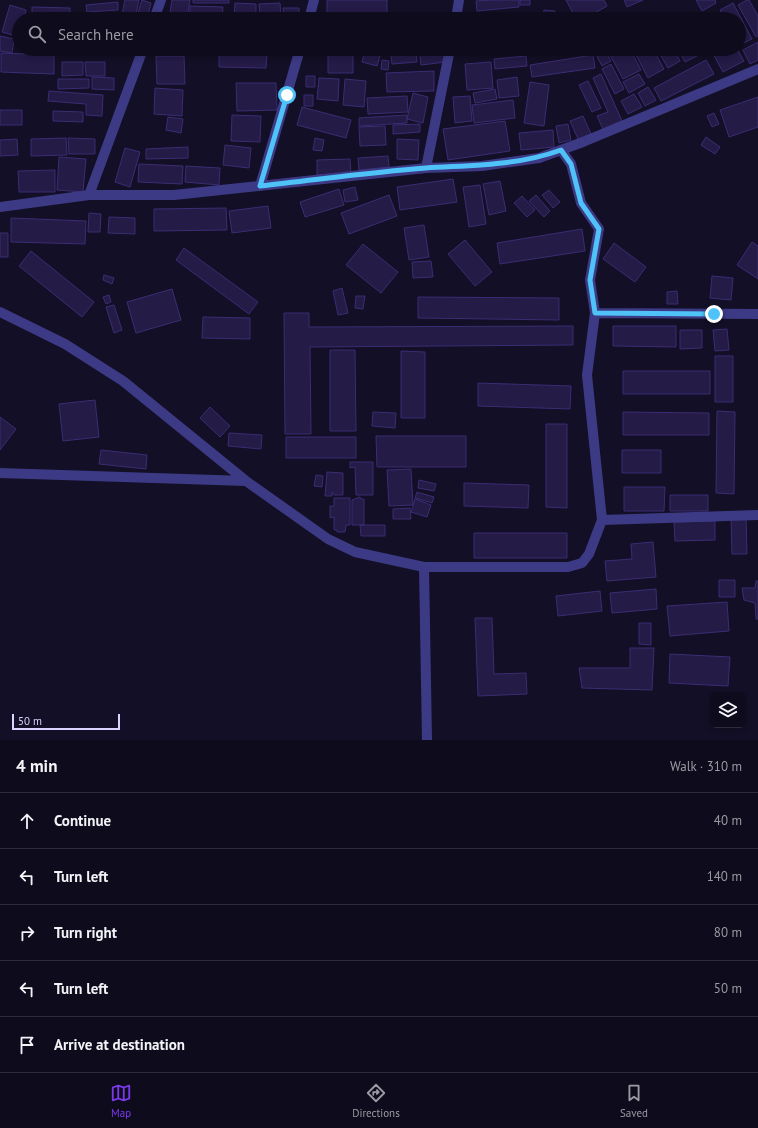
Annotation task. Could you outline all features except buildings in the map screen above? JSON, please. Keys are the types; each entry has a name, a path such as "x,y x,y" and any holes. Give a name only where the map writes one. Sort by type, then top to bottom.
{"street":[{"path":"157,12 161,0"},
{"path":"311,12 314,0"},
{"path":"457,12 459,0"},
{"path":"89,195 140,56"},
{"path":"260,186 298,56"},
{"path":"426,168 449,56"},
{"path":"0,207 89,195 174,195 426,168 482,166 539,158 584,142 758,69"},
{"path":"0,312 65,344 123,381 246,481 328,539 355,552 424,567 568,567 582,563 589,554 602,520 587,375 595,313 590,280 599,229 581,203 571,164 561,150"},
{"path":"595,313 758,314"},
{"path":"0,473 246,481"},
{"path":"602,520 758,515"},
{"path":"424,567 428,740"}],"route":[{"path":"287,95 260,186 426,168 482,166 539,158 561,150 571,164 578,186 581,203 599,229 590,280 595,313 714,314"}]}
